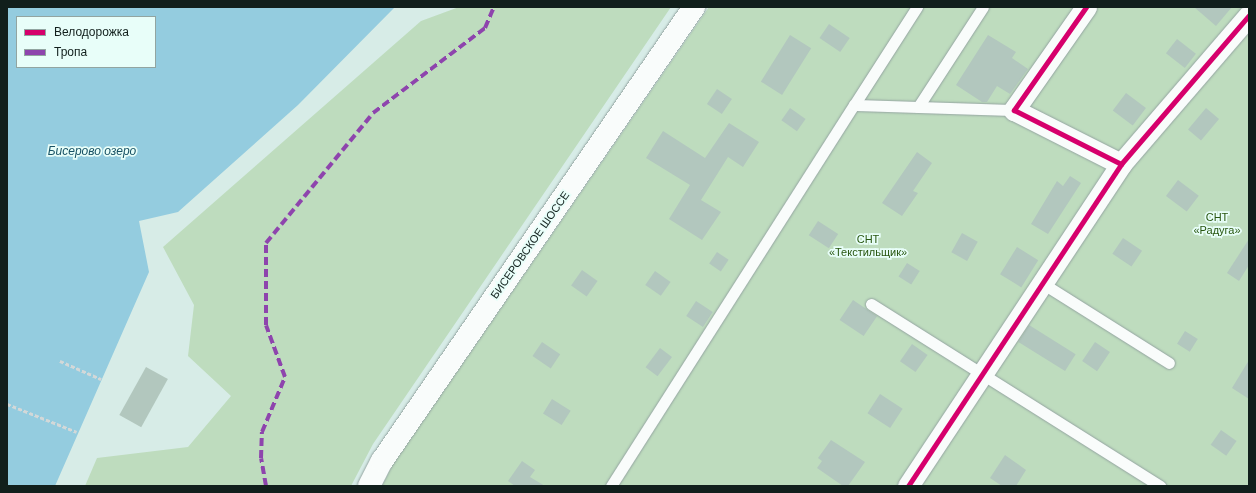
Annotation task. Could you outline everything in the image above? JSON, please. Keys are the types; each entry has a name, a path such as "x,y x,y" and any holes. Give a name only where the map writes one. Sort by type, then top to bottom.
{"main road":[{"name":"БИСЕРОВСКОЕ ШОССЕ","path":"369,486 382,461 694,7"}],"street":[{"path":"1086,7 1014,110 1121,164"},
{"path":"908,486 1121,164 1249,15"}],"lane":[{"path":"611,486 917,7"},
{"path":"918,107 983,7"},
{"path":"854,105 1014,110"},
{"path":"1042,283 1169,364"},
{"path":"871,304 1160,486"}],"path":[{"path":"60,361 101,379"},
{"path":"7,404 77,432"}],"green space":[{"path":"459,7 671,7 373,444 351,486 85,486 97,458 188,447 231,396 188,356 194,305 163,247 421,21"},
{"name":"СНТ «Текстильщик»","path":"709,7 1249,7 1249,486 382,486 392,466"}],"water":[{"name":"Бисерово озеро","path":"7,7 395,7 298,105 178,212 139,221 149,272 55,486 7,486"}],"building":[{"path":"1194,7 1232,7 1216,26"},
{"path":"829,24 850,38 840,52 819,38"},
{"path":"790,35 811,48 782,95 761,82"},
{"path":"988,35 1016,52 1012,58 1028,69 1010,94 997,86 987,102 982,102 956,85"},
{"path":"1177,39 1196,54 1185,68 1166,53"},
{"path":"717,89 732,99 722,114 707,104"},
{"path":"1126,93 1146,108 1133,126 1113,111"},
{"path":"790,108 806,119 797,131 781,120"},
{"path":"1206,108 1219,119 1201,140 1188,129"},
{"path":"729,123 759,142 743,167 728,157 701,200 721,212 702,240 669,219 690,185 646,158 663,131 705,158"},
{"path":"917,152 932,163 913,191 918,193 902,216 882,203"},
{"path":"1070,176 1081,183 1048,234 1031,224 1057,181 1063,186"},
{"path":"1178,180 1199,196 1187,212 1166,196"},
{"path":"818,221 838,234 829,248 809,235"},
{"path":"962,233 978,242 967,261 951,252"},
{"path":"1123,238 1142,251 1131,267 1112,254"},
{"path":"1249,239 1249,265 1239,281 1227,273"},
{"path":"1017,247 1038,260 1021,287 1000,274"},
{"path":"717,252 729,260 721,271 709,264"},
{"path":"907,263 920,271 911,285 899,277"},
{"path":"582,270 598,281 587,296 571,286"},
{"path":"655,271 671,282 661,296 645,285"},
{"path":"853,300 877,316 864,336 840,320"},
{"path":"696,301 713,312 703,327 686,316"},
{"path":"1029,325 1076,354 1065,371 1018,342"},
{"path":"1185,331 1198,339 1190,352 1177,344"},
{"path":"542,342 560,354 551,368 532,356"},
{"path":"1095,342 1110,352 1097,371 1082,361"},
{"path":"912,344 928,355 916,372 900,361"},
{"path":"660,348 672,357 658,376 646,367"},
{"path":"1249,360 1249,399 1232,388"},
{"path":"146,367 168,379 141,427 119,415"},
{"path":"880,394 903,409 890,428 867,413"},
{"path":"552,399 571,411 562,425 543,413"},
{"path":"1221,430 1237,441 1226,456 1211,445"},
{"path":"831,440 865,462 848,486 843,486 817,468 822,461 818,458"},
{"path":"1005,455 1026,470 1016,486 1002,486 990,478"},
{"path":"522,461 535,470 530,477 545,486 515,486 508,481"}],"marked path":[{"path":"266,486 261,458 262,432 285,377 266,325 266,243 373,113 485,28 494,7"}],"cycle path":[{"path":"1086,7 1014,110 1121,164"},
{"path":"908,486 1121,164 1249,15"}],"park label":[{"name":"СНТ «Радуга»","path":"1217,224"}]}
